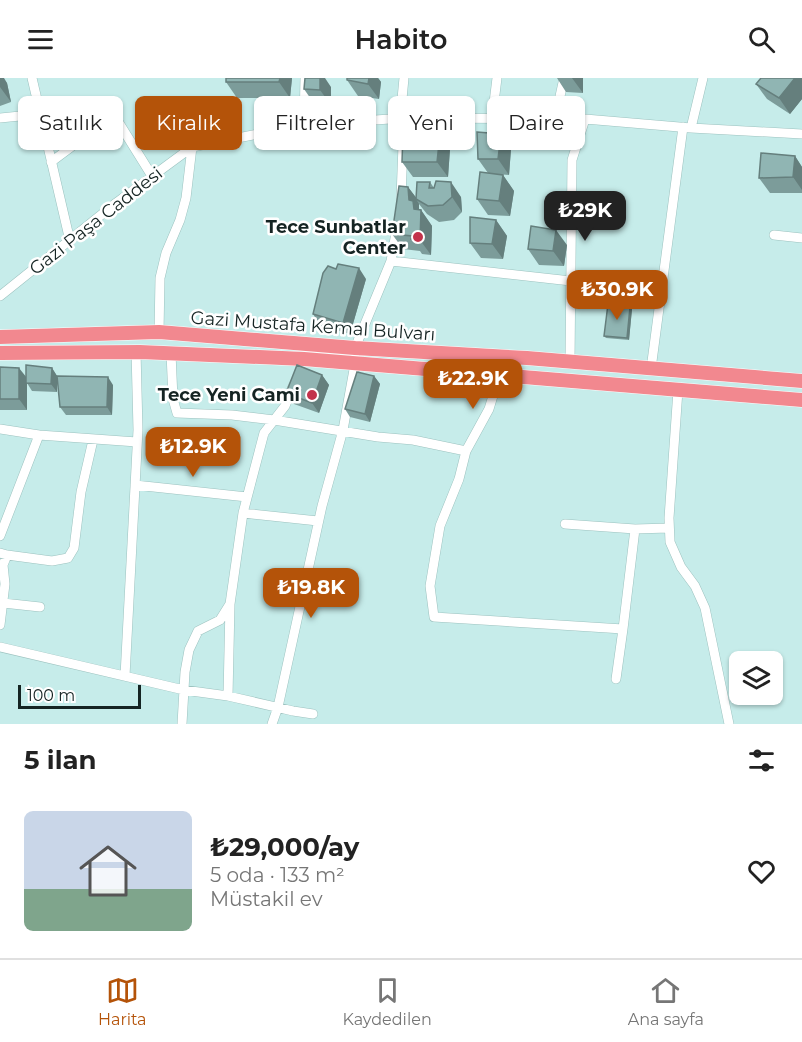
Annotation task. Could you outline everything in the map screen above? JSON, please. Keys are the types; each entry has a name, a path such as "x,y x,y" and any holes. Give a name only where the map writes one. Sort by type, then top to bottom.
{"highway":[{"name":"Gazi Mustafa Kemal Bulvarı","path":"0,337 159,332 802,381"},
{"name":"Gazi Mustafa Kemal Bulvarı","path":"0,352 136,351 300,368 355,364 802,400"}],"street":[{"path":"32,78 36,96"},
{"path":"305,78 305,96"},
{"path":"402,96 404,78"},
{"path":"495,96 497,78"},
{"path":"560,96 564,78"},
{"path":"651,369 687,128 703,78"},
{"path":"51,162 114,115 152,176"},
{"path":"0,118 18,116"},
{"name":"Gazi Paşa Caddesi","path":"585,119 687,128 802,134"},
{"path":"48,150 70,241"},
{"name":"Gazi Paşa Caddesi","path":"0,296 188,150"},
{"path":"159,332 160,278 166,253 180,220 186,198 192,150"},
{"path":"400,206 403,150"},
{"path":"570,362 572,160 575,150"},
{"path":"272,724 278,707 318,521 343,430 355,364 355,348 391,261 398,217"},
{"path":"774,235 802,238"},
{"path":"391,261 571,281"},
{"path":"125,676 137,442 136,351"},
{"path":"171,353 173,399 177,413 232,415 274,420 378,437 413,440 466,451"},
{"path":"228,696 230,604 243,513 264,433 285,406 300,368"},
{"path":"499,376 489,409 466,451 459,479 440,526 430,586 434,616 623,629"},
{"path":"678,390 669,528 674,554 695,586 705,608 729,724"},
{"path":"0,429 39,435 137,442"},
{"path":"0,536 39,435"},
{"path":"0,625 5,584 3,554 52,561 68,558 74,548 81,492 93,440"},
{"path":"135,485 247,497"},
{"path":"243,513 318,521"},
{"path":"565,524 635,529 669,528"},
{"path":"616,679 635,529"},
{"path":"3,603 40,607"},
{"path":"182,724 189,650 198,631 220,620 230,604"},
{"path":"0,647 184,690 228,696 313,714"}],"building":[{"path":"226,78 280,78 279,82 226,82"},
{"path":"305,78 320,78 320,90 304,89"},
{"path":"347,78 369,78 368,84 347,80"},
{"path":"761,78 795,78 779,98 756,84"},
{"path":"477,132 487,133 487,150 499,150 498,159 478,159"},
{"path":"402,150 438,150 437,162 402,162"},
{"path":"761,153 795,156 793,177 759,178"},
{"path":"480,172 503,175 499,201 477,199"},
{"path":"436,181 451,182 452,197 443,205 428,206 416,199 417,182 430,182 429,188 434,188"},
{"path":"399,186 408,187 409,200 413,201 414,209 421,210 420,240 411,239 412,236 392,234"},
{"path":"470,217 496,220 492,244 470,243"},
{"path":"531,226 556,230 553,251 528,249"},
{"path":"338,264 359,268 343,323 313,314 323,273 328,266 336,269"},
{"path":"608,304 630,307 627,338 604,336"},
{"path":"26,365 52,368 51,384 26,383"},
{"path":"297,365 322,375 312,403 286,393"},
{"path":"0,367 19,368 19,399 0,399"},
{"path":"357,372 374,376 365,414 345,409"},
{"path":"57,376 108,377 107,407 60,407"}],"place":[{"name":"Tece Sunbatlar Center","path":"418,237"},
{"name":"Tece Yeni Cami","path":"312,395"}]}
